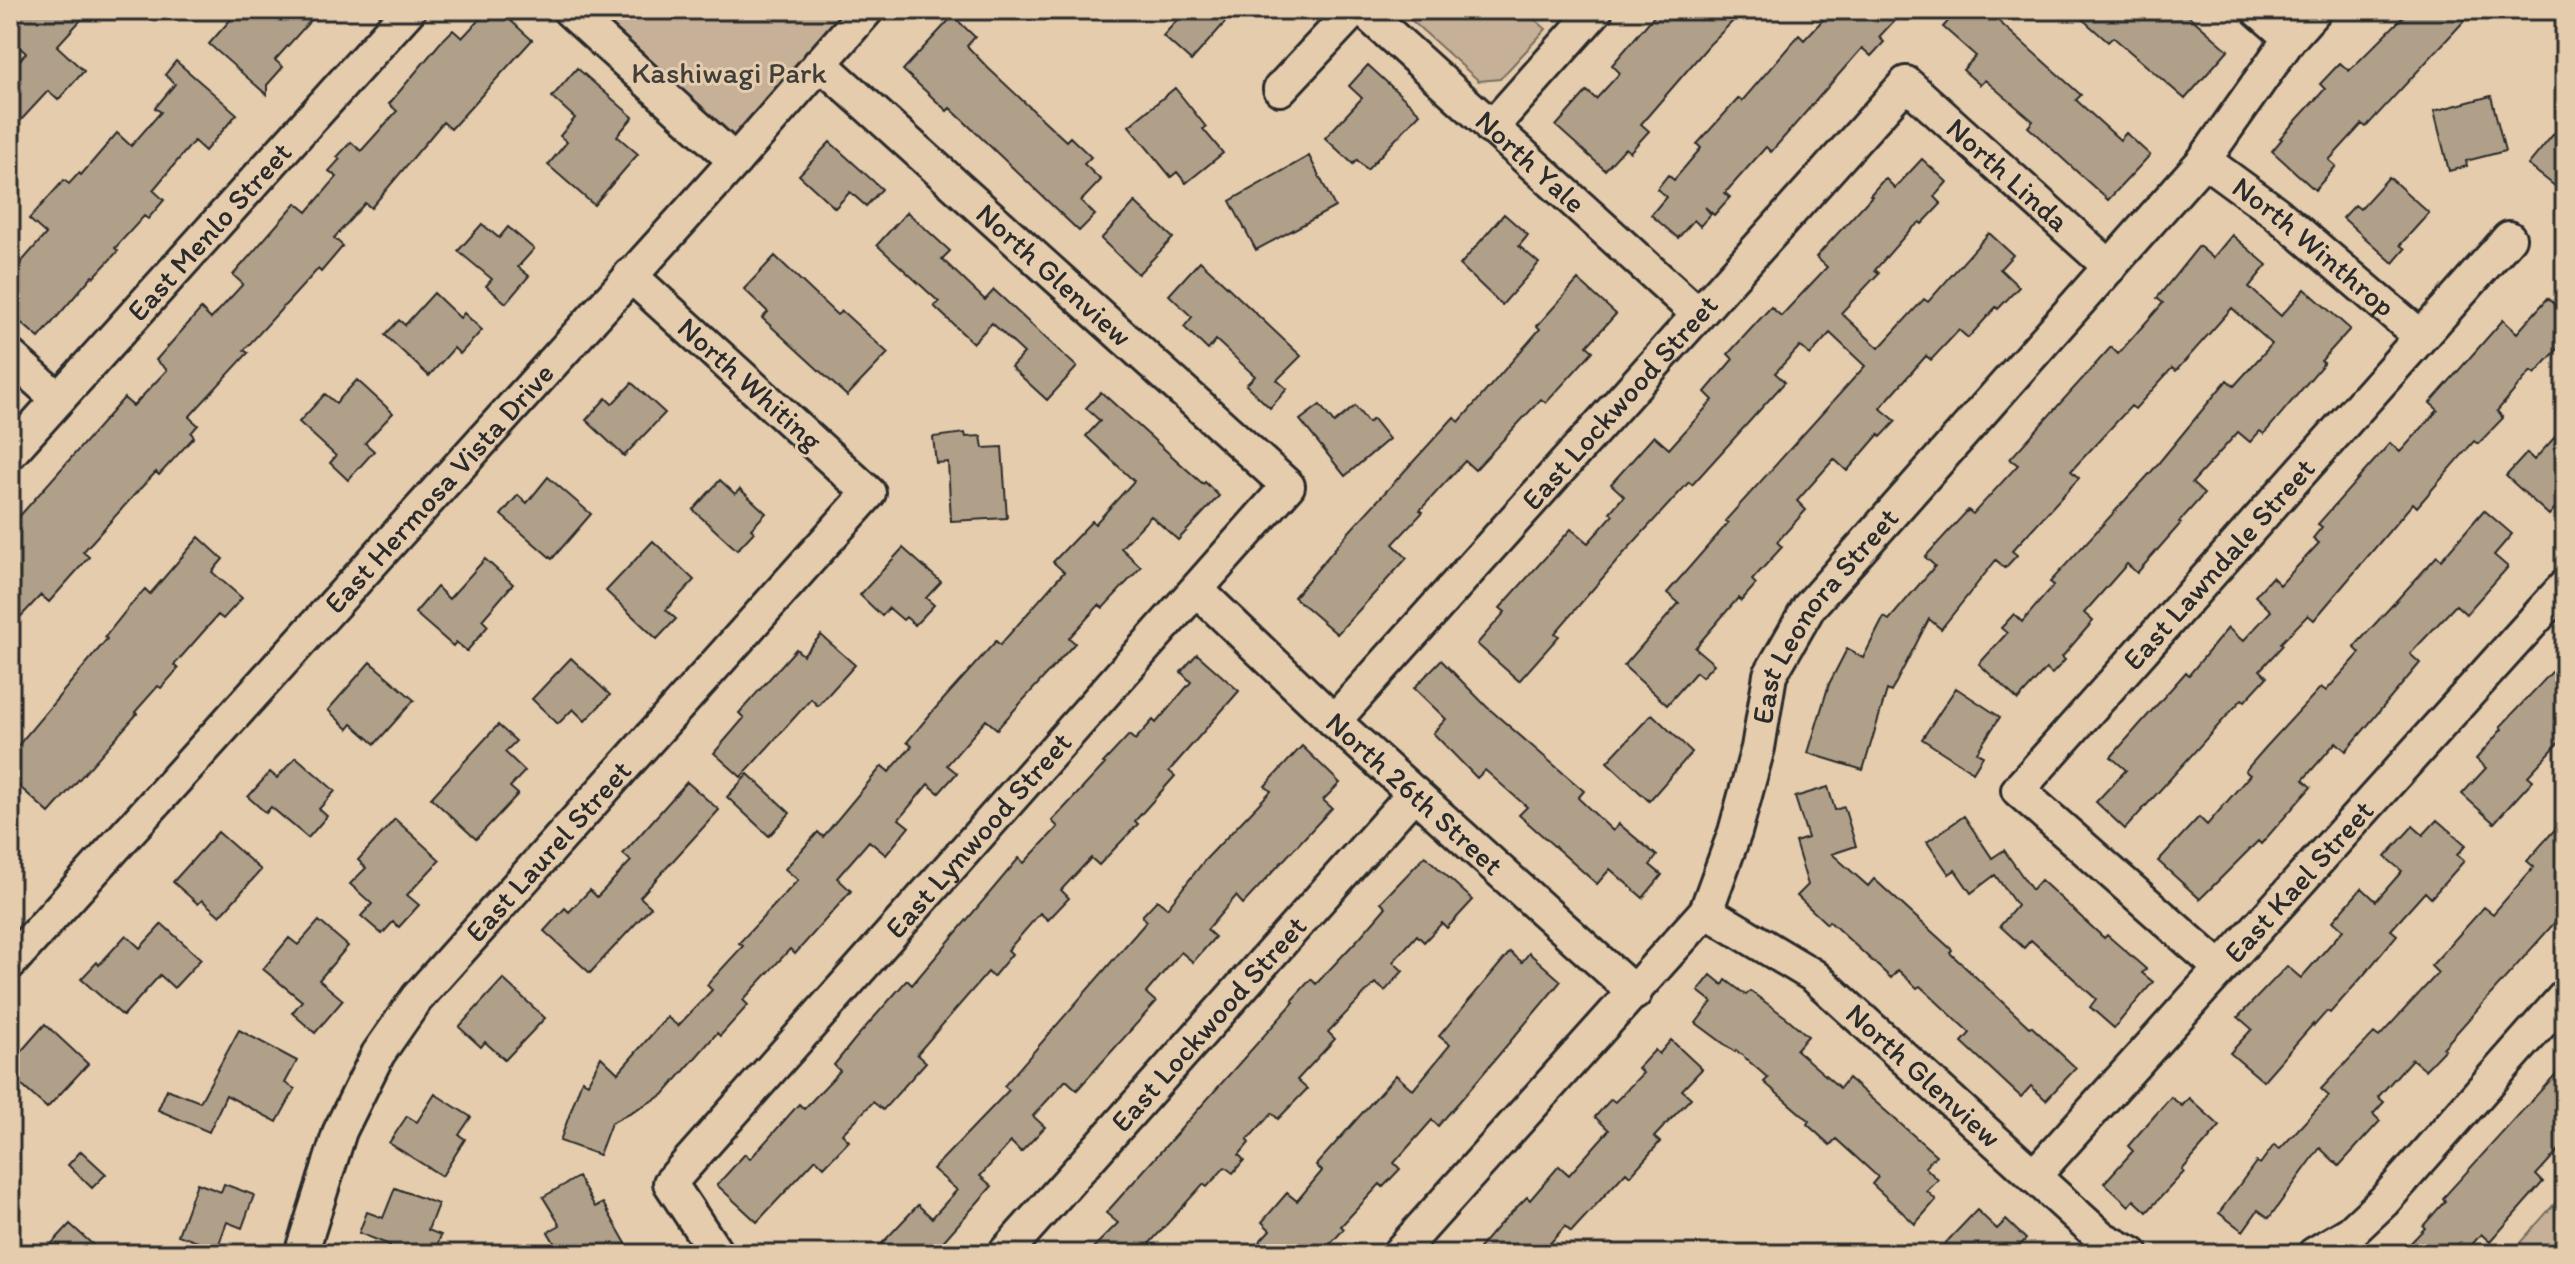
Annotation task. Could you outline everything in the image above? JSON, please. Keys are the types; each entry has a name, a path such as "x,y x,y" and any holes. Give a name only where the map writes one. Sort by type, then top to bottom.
{"street":[{"name":"East Menlo Street","path":"10,453 409,10"},
{"path":"569,10 735,161"},
{"name":"East Hermosa Vista Drive","path":"10,963 735,161 867,10"},
{"path":"1280,89 1354,10"},
{"name":"North Yale","path":"1363,10 1698,314"},
{"path":"1491,128 1596,10"},
{"path":"2258,10 2290,38"},
{"name":"East Leonora Street","path":"1398,1254 1706,911 1735,832 1758,748 1770,675 1809,607 2204,160 2290,38 2315,10"},
{"name":"North Glenview","path":"820,63 1288,486"},
{"name":"North Linda","path":"1906,83 2110,267"},
{"name":"East Lockwood Street","path":"1334,721 1906,83"},
{"name":"North Winthrop","path":"2204,160 2275,212 2420,336"},
{"name":"East Lawndale Street","path":"2219,967 2018,790 2509,238"},
{"name":"North Whiting","path":"630,275 869,493"},
{"path":"10,356 58,399"},
{"name":"East Lynwood Street","path":"717,1254 670,1183 1288,486"},
{"name":"East Laurel Street","path":"301,1254 340,1131 378,1054 417,998 869,493"},
{"name":"East Kael Street","path":"2034,1176 2565,586"},
{"name":"North 26th Street","path":"1197,590 1334,721 1635,993"},
{"name":"East Lockwood Street","path":"1004,1254 1414,793"},
{"name":"North Glenview","path":"1706,911 1814,976 2102,1238 2132,1254"},
{"path":"2314,1254 2351,1232 2384,1201 2565,996"}],"green space":[{"name":"Kashiwagi Park","path":"570,10 867,10 735,161"},
{"path":"1400,10 1524,10 1546,29 1500,79 1479,81"},
{"path":"2565,1192 2565,1254 2510,1254"}],"building":[{"path":"21,10 90,10 57,46 84,71 58,100 48,91 10,132 10,71 26,53 10,39 10,22"},
{"path":"239,10 320,10 275,60 283,67 267,85 267,95 209,44"},
{"path":"488,10 499,10 532,40 451,129 443,122 371,208 365,203 334,238 343,246 244,350 248,353 189,417 198,425 191,433 194,437 159,475 156,472 83,552 89,557 49,602 41,595 10,628 10,527 124,398 133,406 167,370 156,360 201,309 211,319 243,284 233,275 296,203 307,212 337,177 329,171 340,159 337,157 351,142 361,151 397,111 389,104 440,43 453,30 462,38"},
{"path":"1186,10 1236,10 1191,61 1163,36"},
{"path":"1659,10 1744,10 1709,45 1641,124 1649,131 1630,152 1625,148 1605,170 1556,126 1587,91 1596,99 1620,73 1612,65"},
{"path":"1832,10 1904,10 1879,37 1884,42 1871,56 1862,48 1771,152 1766,147 1725,193 1730,197 1714,215 1705,207 1711,214 1700,226 1694,220 1678,238 1651,215 1666,197 1657,189 1668,175 1674,180 1701,148 1697,144 1739,98 1742,101 1799,35 1804,40"},
{"path":"1958,10 1986,10 2081,95 2076,100 2120,140 2126,133 2150,155 2108,200 2028,127 2033,121 1985,80 1980,85 1963,70 1976,56 1943,27"},
{"path":"2072,10 2182,10 2228,50 2185,99 2113,37 2108,42"},
{"path":"2410,10 2455,10 2465,20 2366,127 2362,124 2329,160 2336,166 2315,190 2272,151 2325,89 2320,84 2340,63 2349,71"},
{"path":"953,16 975,37 967,46 988,68 1066,141 1070,137 1091,157 1084,164 1101,180 1081,201 1095,215 1079,231 950,108 947,111 903,70"},
{"path":"176,61 237,114 205,151 194,141 153,190 164,200 148,219 144,216 115,248 118,251 92,276 39,338 10,313 10,275 46,234 29,219 64,180 69,184 79,173 81,175 117,133 131,146 161,112 155,108 175,84 165,75"},
{"path":"1368,65 1420,113 1367,170 1357,160 1353,164 1325,138 1362,98 1349,86"},
{"path":"577,68 633,117 617,136 638,154 594,205 548,165 567,142 560,136 575,118 552,97"},
{"path":"1175,88 1223,153 1186,183 1177,172 1171,177 1129,126"},
{"path":"2491,96 2505,151 2466,161 2467,166 2449,171 2434,111"},
{"path":"2565,120 2565,194 2528,165"},
{"path":"830,142 882,189 866,206 850,192 835,208 799,175"},
{"path":"1309,156 1335,207 1256,250 1230,201"},
{"path":"1922,159 1947,182 1934,197 1941,204 1922,224 1920,222 1909,231 1875,270 1879,273 1841,313 1879,348 1924,299 1928,302 1989,233 2013,255 2000,269 2019,287 1968,338 1959,330 1931,360 1926,356 1880,408 1896,421 1881,437 1879,434 1847,471 1834,459 1797,501 1806,510 1777,542 1782,547 1752,580 1756,584 1741,601 1738,598 1695,648 1714,664 1702,677 1696,672 1667,705 1624,666 1679,603 1667,593 1728,523 1725,521 1865,366 1830,333 1810,355 1800,346 1775,373 1785,382 1692,485 1689,482 1624,553 1555,633 1559,636 1519,681 1477,644 1505,612 1500,608 1571,529 1588,543 1613,515 1610,512 1624,496 1611,484 1654,436 1669,449 1713,400 1705,392 1733,359 1728,354 1771,307 1781,316 1827,267 1816,257 1885,178 1895,188"},
{"path":"2389,177 2429,213 2400,245 2405,249 2393,263 2343,218 2355,205 2360,209"},
{"path":"1135,202 1173,238 1138,274 1101,239"},
{"path":"907,212 950,251 942,259 985,300 994,290 1077,367 1047,400 1011,367 1024,353 992,323 973,343 934,306 939,302 877,245"},
{"path":"1504,214 1528,235 1519,246 1539,263 1502,305 1460,265"},
{"path":"482,224 499,238 508,227 534,249 518,267 529,276 506,303 486,286 492,279 458,251"},
{"path":"2232,235 2267,265 2249,287 2281,316 2305,289 2350,329 2321,361 2324,363 2264,434 2260,431 2250,442 2238,432 2192,483 2204,494 2181,523 2137,573 2127,564 2084,613 2093,621 2062,657 2065,660 2052,674 2046,669 2018,700 1979,664 2007,633 2001,628 2014,614 2022,622 2054,585 2050,582 2152,471 2227,380 2234,386 2272,344 2232,308 2176,371 2172,368 2135,409 2131,406 2071,471 2079,478 2012,551 2017,555 2005,568 1996,560 1941,629 1929,619 1891,692 1887,690 1863,770 1808,753 1829,684 1847,649 1863,658 1884,617 1889,620 1935,566 1925,557 1968,510 1973,514 2018,465 2010,459 2111,347 2118,354 2163,303 2157,298 2199,246 2213,258"},
{"path":"775,256 837,315 842,311 888,353 847,396 762,318 768,312 744,289"},
{"path":"1200,261 1301,356 1277,380 1287,389 1270,408 1246,385 1255,376 1216,340 1208,350 1184,327 1192,317 1169,295"},
{"path":"1578,280 1616,314 1587,346 1593,351 1546,403 1541,399 1475,470 1465,461 1420,510 1423,512 1393,544 1407,558 1337,634 1294,597 1454,417 1459,422"},
{"path":"434,293 460,318 464,313 482,330 460,354 454,348 429,376 385,335 399,320 405,325"},
{"path":"2548,298 2565,313 2565,341 2535,374 2531,371 2497,411 2503,418 2478,444 2474,441 2417,507 2413,503 2314,620 2308,615 2281,643 2283,645 2260,670 2267,677 2245,701 2242,699 2125,829 2096,802 2126,770 2111,757 2186,672 2189,675 2228,628 2243,641 2271,611 2255,596 2272,577 2280,585 2319,543 2313,538 2322,527 2318,524 2390,443 2400,452 2438,410 2430,403 2503,320 2517,333"},
{"path":"357,380 393,413 365,443 374,451 348,480 330,463 336,456 299,422 325,394 336,403"},
{"path":"632,383 665,413 624,456 586,420 606,398 612,404"},
{"path":"1101,392 1219,496 1178,540 1151,516 1121,548 1141,567 1103,608 1099,605 1069,638 1075,643 997,729 986,720 947,765 957,773 939,793 928,784 899,819 909,827 886,855 869,841 837,878 851,891 795,954 790,949 743,1000 748,1005 720,1036 717,1033 663,1095 611,1123 599,1155 560,1141 582,1080 588,1083 601,1057 618,1073 667,1017 678,1026 712,990 707,985 743,946 739,943 798,880 785,869 818,832 823,837 882,766 889,772 912,746 907,742 933,711 996,641 1000,645 1064,572 1053,562 1092,521 1095,524 1134,481 1086,436 1100,421 1086,408"},
{"path":"1320,405 1334,423 1355,406 1368,423 1373,419 1389,439 1345,476 1300,420"},
{"path":"2565,426 2565,497 2549,515 2506,476 2527,453 2534,460"},
{"path":"965,433 966,437 981,436 983,448 1002,447 1007,518 951,521 948,462 936,463 933,437"},
{"path":"548,477 591,514 552,559 501,515 518,495 527,503"},
{"path":"720,480 735,494 740,489 766,513 737,550 693,510"},
{"path":"2484,510 2512,534 2494,555 2508,567 2466,614 2456,605 2410,654 2420,663 2346,751 2336,742 2303,780 2311,787 2261,844 2258,841 2200,899 2158,861 2199,817 2207,825 2250,775 2245,771 2266,747 2321,687 2326,691 2360,653 2354,647 2437,556 2441,560"},
{"path":"199,537 223,559 212,572 242,598 223,619 218,615 174,665 178,669 161,688 158,686 49,813 10,778 10,755 107,639 105,637 129,607 145,589 150,594"},
{"path":"653,541 694,580 666,610 676,619 657,639 606,591"},
{"path":"903,548 941,582 926,598 934,605 915,625 889,608 882,616 860,595"},
{"path":"485,559 513,584 482,620 488,626 467,651 456,642 453,646 415,613 437,587 449,599"},
{"path":"821,635 855,665 818,706 811,699 741,777 714,753 744,718 739,713 796,649 803,655"},
{"path":"1197,654 1239,691 1169,771 1175,776 1135,821 1138,824 1099,865 1091,858 1061,890 1069,898 1048,920 1040,913 1008,950 1012,954 993,977 988,972 917,1054 926,1062 883,1110 873,1102 842,1134 849,1141 824,1167 816,1159 757,1222 717,1185 745,1154 750,1159 799,1104 804,1109 840,1071 834,1065 855,1039 907,980 912,985 1019,858 1024,863 1058,827 1052,821 1129,735 1135,740 1153,720 1156,723 1191,682 1181,672"},
{"path":"571,658 610,695 585,721 573,709 558,724 532,699"},
{"path":"2565,658 2565,736 2528,776 2533,780 2494,823 2462,794 2486,768 2476,759 2502,729 2500,727"},
{"path":"1441,660 1487,707 1584,791 1578,798 1613,831 1619,824 1657,856 1650,865 1662,875 1643,898 1610,869 1597,884 1519,815 1527,807 1485,770 1477,778 1433,733 1446,719 1414,688"},
{"path":"370,662 414,700 375,744 352,724 348,729 328,710"},
{"path":"1956,688 2000,717 1977,752 1983,756 1973,772 1922,739"},
{"path":"1652,714 1692,752 1649,801 1607,762"},
{"path":"498,725 516,741 505,752 525,771 510,787 518,794 476,839 431,798"},
{"path":"1302,746 1340,783 1323,800 1332,808 1243,904 1236,896 1207,930 1215,937 1193,962 1181,952 1146,993 1156,1002 1077,1090 1066,1080 1033,1116 1045,1127 1021,1152 1011,1142 980,1176 992,1186 932,1254 872,1254 918,1205 932,1218 957,1190 933,1169 1009,1090 1004,1086 1147,921 1142,916 1157,900 1167,908 1205,860 1271,791 1265,786"},
{"path":"296,757 335,791 319,809 327,816 308,838 271,807 266,813 248,797 270,772 277,778"},
{"path":"748,774 790,813 769,836 727,797"},
{"path":"687,782 719,810 640,897 651,907 590,973 544,931 565,908 569,912 590,890 597,897 631,861 623,854"},
{"path":"1828,787 1835,810 1844,807 1856,846 1832,854 1868,886 1874,879 2076,1068 2046,1100 2031,1086 2021,1097 1962,1042 1970,1033 1920,986 1917,988 1898,970 1891,978 1797,896 1808,885 1795,842 1808,838 1795,797"},
{"path":"1964,816 1992,858 2004,850 2032,890 2041,880 2104,938 2107,935 2146,969 2142,973 2153,982 2114,1028 2090,1007 2096,999 2031,940 2024,948 2000,926 2017,906 1995,875 1971,893 1955,870 1949,874 1927,842"},
{"path":"2565,818 2565,911 2445,1049 2425,1070 2412,1059 2378,1097 2384,1102 2373,1114 2380,1121 2339,1166 2320,1148 2269,1218 2258,1210 2243,1231 2219,1213 2256,1162 2260,1164 2274,1145 2280,1149 2329,1096 2321,1089 2374,1033 2379,1037 2438,973 2431,966 2484,907 2493,914 2534,867 2527,861"},
{"path":"395,819 440,860 407,895 419,905 399,927 393,922 382,934 361,916 372,904 350,884 366,868 358,860"},
{"path":"2437,820 2466,845 2457,855 2464,861 2431,898 2425,892 2391,930 2397,935 2362,977 2330,1013 2327,1011 2313,1024 2263,1081 2230,1053 2252,1029 2238,1017 2287,966 2301,978 2343,930 2333,921 2362,888 2376,901 2402,871 2385,857 2413,826 2423,835"},
{"path":"218,832 261,870 220,916 202,900 198,904 173,882"},
{"path":"1425,856 1473,900 1447,928 1442,923 1424,942 1417,935 1393,962 1403,971 1385,991 1375,983 1328,1032 1335,1039 1297,1080 1307,1089 1278,1119 1272,1113 1247,1140 1249,1143 1239,1155 1244,1160 1233,1173 1225,1167 1207,1187 1203,1184 1140,1254 1087,1254 1118,1223 1106,1213 1311,979 1316,984 1360,937 1386,907 1381,902"},
{"path":"319,921 348,946 319,980 343,1000 315,1033 292,1013 302,1001 263,969 289,938 298,945"},
{"path":"162,924 201,959 174,988 160,975 123,1016 81,979 97,962 99,965 126,935 140,948"},
{"path":"1510,952 1522,962 1529,953 1561,981 1466,1094 1438,1126 1432,1120 1394,1163 1400,1169 1383,1187 1380,1184 1341,1226 1344,1229 1321,1254 1248,1254 1270,1230 1262,1222 1287,1193 1297,1201 1322,1171 1316,1165 1396,1075 1413,1090 1450,1045 1439,1036"},
{"path":"1711,975 1723,985 1726,980 1746,995 1750,991 1787,1018 1808,1036 1796,1050 1840,1088 1848,1078 1936,1155 1925,1167 1938,1180 1927,1191 1936,1200 1915,1224 1872,1184 1878,1177 1836,1139 1830,1145 1807,1124 1809,1121 1764,1082 1768,1078 1736,1050 1696,1023 1712,1002 1698,991"},
{"path":"503,979 545,1018 505,1060 485,1042 481,1047 459,1027"},
{"path":"45,1024 88,1064 47,1108 10,1075 10,1064"},
{"path":"239,1030 297,1061 285,1083 295,1089 277,1122 226,1095 209,1132 158,1110 167,1089 200,1102"},
{"path":"1671,1040 1702,1069 1682,1090 1691,1098 1654,1137 1660,1142 1630,1176 1626,1172 1571,1232 1565,1226 1541,1254 1474,1254 1527,1197 1530,1200 1559,1166 1569,1175 1609,1130 1595,1117 1611,1099 1615,1102 1643,1073 1638,1068 1655,1050 1659,1054"},
{"path":"2565,1064 2565,1143 2536,1175 2543,1182 2490,1242 2481,1234 2464,1254 2400,1254 2425,1228 2423,1226 2445,1201 2443,1198"},
{"path":"435,1094 471,1117 459,1135 465,1139 442,1176 389,1143 407,1116 417,1122"},
{"path":"2171,1097 2182,1106 2189,1098 2220,1126 2147,1212 2134,1200 2129,1206 2104,1183 2133,1151 2128,1146"},
{"path":"81,1151 106,1174 92,1188 68,1165"},
{"path":"578,1177 595,1207 603,1203 632,1254 561,1254 548,1232 560,1225 543,1197"},
{"path":"197,1183 221,1192 224,1184 254,1195 242,1228 227,1222 217,1249 178,1235"},
{"path":"395,1188 438,1204 428,1230 441,1235 434,1254 386,1254 390,1245 359,1233 367,1212 383,1218"},
{"path":"1977,1210 1997,1229 2006,1220 2026,1239 2012,1254 1935,1254"},
{"path":"70,1224 103,1254 42,1254"}]}
